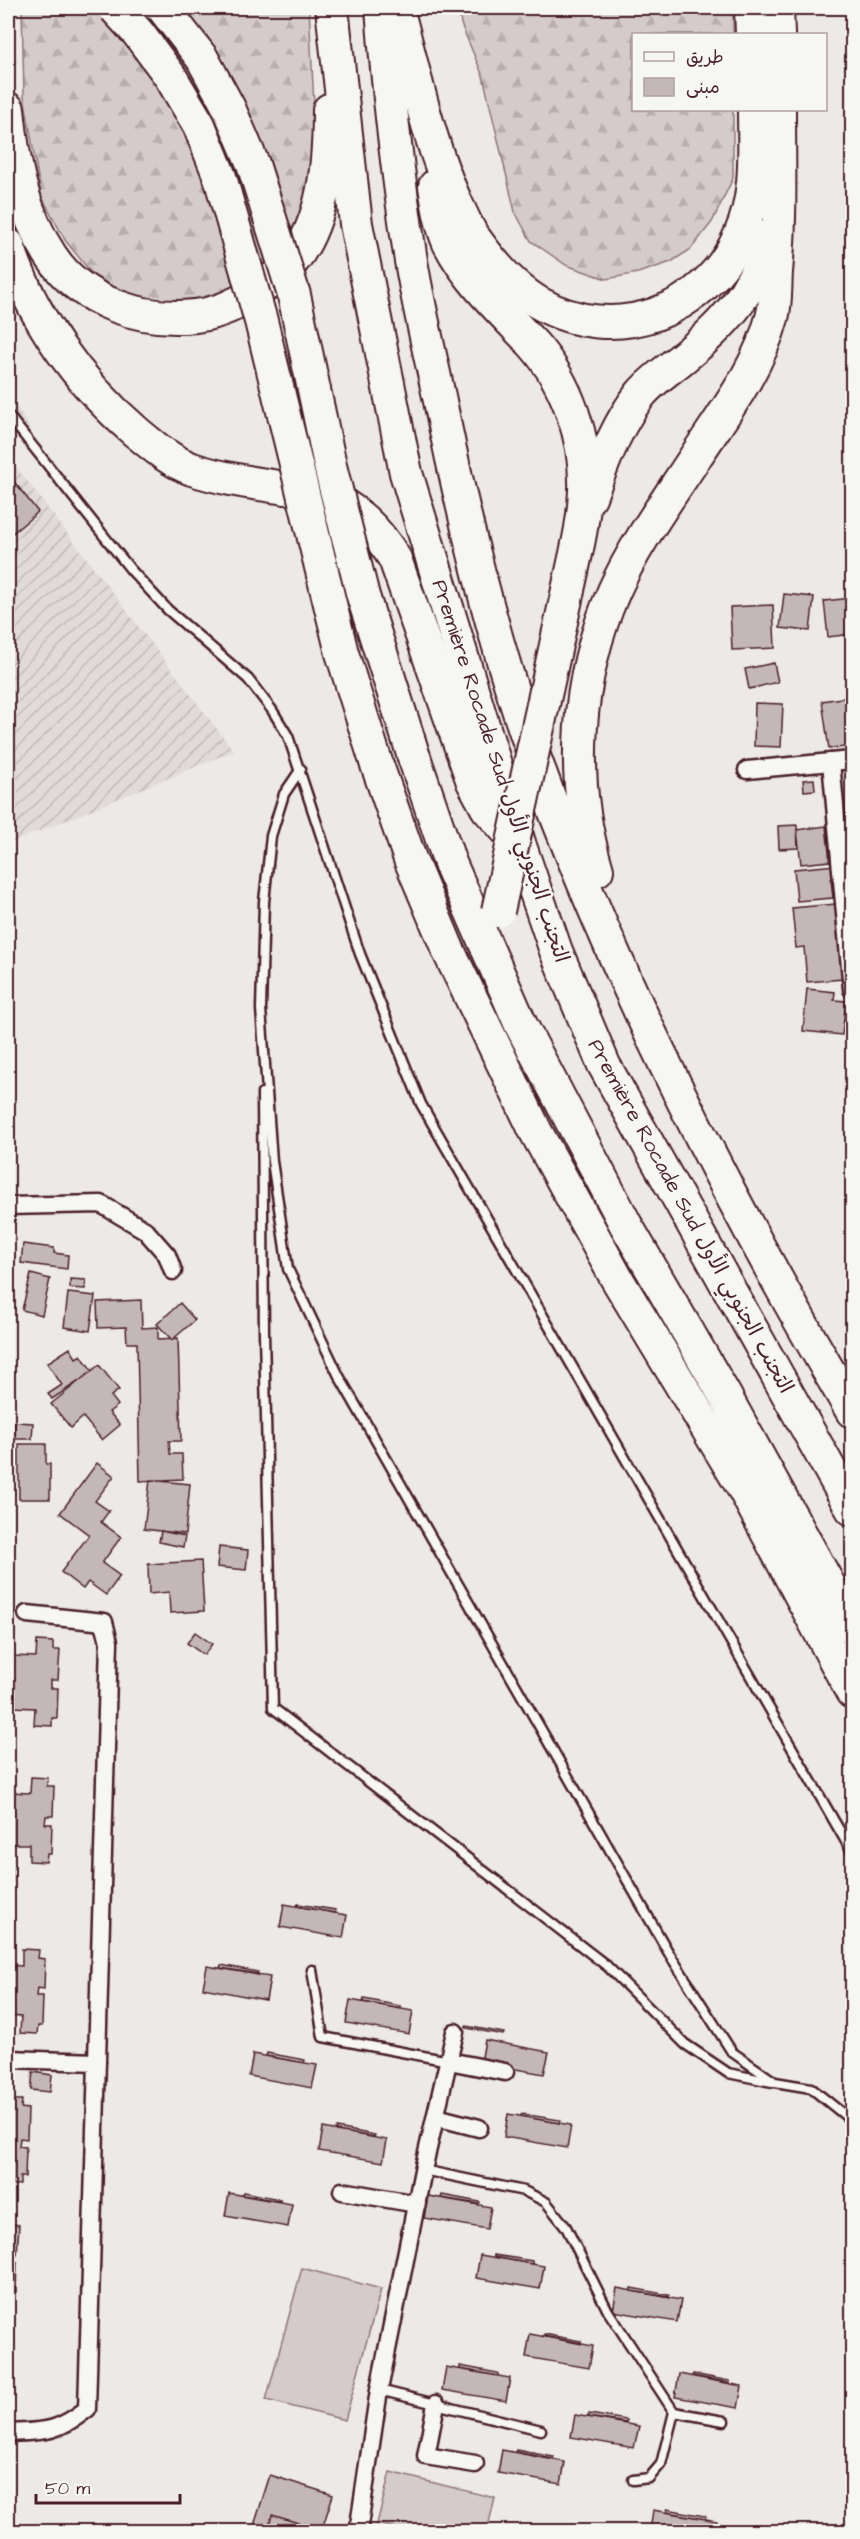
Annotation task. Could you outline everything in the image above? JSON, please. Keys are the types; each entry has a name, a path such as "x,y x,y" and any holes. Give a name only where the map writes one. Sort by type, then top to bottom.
{"highway":[{"path":"115,8 138,33 170,76 199,125 220,177 261,321 309,528 342,653 376,762 410,859 449,952 536,1132 623,1290 745,1491 852,1692"},
{"path":"163,8 202,58 229,108 253,164 294,295 331,470 363,596 450,863 521,1025 626,1226 724,1394 852,1627"},
{"path":"8,109 12,153 26,206 51,257 77,284 101,301 144,315 195,316 228,307 263,288 292,263 312,230 324,183 329,119 330,8"},
{"name":"Première Rocade Sud التجنب الجنوبي الأول","path":"330,8 357,224 406,473 520,846 556,951 604,1065 670,1187 852,1509"},
{"name":"Première Rocade Sud التجنب الجنوبي الأول","path":"382,8 388,88 412,263 452,461 485,598 534,755 616,962 780,1289 852,1411"},
{"path":"397,8 440,162 473,237 514,284 540,303 574,316 598,321 645,317 669,310 693,297 720,270 741,234 753,188 754,111"},
{"path":"751,8 752,33"},
{"path":"777,8 778,33"},
{"path":"425,108 439,213 449,243 467,270 509,321 534,346 552,370 578,428 584,463 583,515"},
{"path":"616,962 615,937 589,846 582,806 580,756 585,692 602,622 615,590 651,526 737,394 758,356 773,316 780,230 779,111"},
{"path":"521,1025 504,955 498,911 583,515 614,435 641,394 709,337 732,313 749,286 765,251 779,190"},
{"path":"8,245 17,274 49,331 83,380 118,416 157,450 189,468 221,477 320,493 343,504 364,520 384,540 395,559 473,782 487,808 520,846"}],"street":[{"path":"747,770 852,760"},
{"path":"831,762 852,989"},
{"path":"8,1206 101,1204 145,1230 167,1255 173,1271"},
{"path":"8,2433 51,2431 67,2424 87,2409 109,1642 104,1622 27,1614"},
{"path":"358,2532 379,2390 423,2170 455,2032"},
{"path":"8,2059 97,2062"},
{"path":"448,2061 505,2072"},
{"path":"436,2117 479,2128"},
{"path":"342,2191 417,2204"},
{"path":"436,2404 426,2456 474,2464"}],"lane":[{"path":"8,416 131,570 168,610 248,679 272,710 288,736 360,954 421,1104 852,1852"},
{"path":"301,770 284,794 271,836 264,902 261,1009 264,1333 273,1708 607,1966 685,2044 728,2073 811,2088 852,2121"},
{"path":"261,1009 272,1161 288,1269 339,1376 670,1955 732,2052 775,2082"},
{"path":"312,1970 323,2037 448,2061"},
{"path":"423,2170 524,2191 546,2202 566,2227 608,2311 674,2412 724,2421"},
{"path":"379,2390 541,2430"},
{"path":"633,2480 649,2478 661,2464 674,2412"}],"shaded area":[{"path":"8,392 30,429 8,444"},
{"path":"8,456 234,751 8,844"}],"green space":[{"path":"22,8 309,8 315,125 313,200 293,245 240,292 189,306 157,304 125,294 93,275 65,240 41,195 24,96"},
{"path":"459,8 733,8 733,33 632,33 632,111 733,111 733,178 712,222 691,249 671,262 638,273 606,279 566,265 531,241 515,212 483,76 461,24"},
{"path":"302,2268 381,2289 345,2420 266,2400"},
{"path":"390,2472 495,2498 487,2531 408,2531 377,2524"}],"building":[{"path":"8,474 38,512 9,536 8,534"},
{"path":"784,594 814,597 810,631 780,628"},
{"path":"852,598 852,634 828,637 824,601"},
{"path":"773,605 775,648 732,650 730,607"},
{"path":"774,663 778,682 749,689 745,669"},
{"path":"848,697 852,746 829,749 822,701"},
{"path":"755,703 783,704 781,747 754,746"},
{"path":"814,779 815,790 804,791 803,780"},
{"path":"797,825 798,848 779,849 778,826"},
{"path":"826,826 830,861 801,864 797,830"},
{"path":"836,865 837,878 831,879 833,898 797,901 794,869"},
{"path":"836,904 843,979 807,982 804,947 796,948 792,908"},
{"path":"807,989 835,992 834,1000 846,1001 842,1035 803,1031"},
{"path":"23,1244 54,1248 54,1253 68,1255 67,1269 21,1263"},
{"path":"31,1274 50,1279 42,1315 22,1310"},
{"path":"70,1279 86,1280 85,1289 70,1288"},
{"path":"68,1293 95,1296 90,1331 64,1327"},
{"path":"141,1300 142,1328 158,1327 158,1339 178,1338 181,1441 169,1441 170,1454 182,1454 183,1479 140,1481 137,1343 127,1343 126,1327 98,1328 97,1302"},
{"path":"180,1303 195,1320 172,1340 157,1324"},
{"path":"70,1348 76,1358 81,1355 93,1372 52,1399 48,1394 62,1385 47,1363"},
{"path":"99,1365 119,1390 111,1396 118,1405 109,1412 120,1425 102,1440 83,1417 71,1428 51,1404"},
{"path":"15,1422 33,1423 32,1439 15,1439"},
{"path":"19,1444 46,1444 46,1464 50,1464 50,1499 19,1499"},
{"path":"97,1463 114,1476 95,1501 109,1511 101,1522 121,1537 102,1563 120,1576 106,1595 88,1582 83,1589 61,1572 89,1535 60,1513"},
{"path":"150,1480 190,1484 185,1534 144,1529"},
{"path":"161,1531 185,1536 183,1547 159,1542"},
{"path":"219,1547 248,1550 246,1570 217,1567"},
{"path":"201,1561 204,1611 170,1613 169,1592 149,1594 148,1564"},
{"path":"195,1632 212,1644 204,1655 187,1643"},
{"path":"37,1641 53,1642 53,1650 60,1650 58,1680 51,1680 51,1688 58,1688 57,1718 52,1718 52,1726 34,1725 35,1708 12,1707 12,1714 8,1714 8,1648 14,1648 14,1656 36,1657"},
{"path":"31,1777 48,1778 47,1786 54,1786 53,1816 46,1816 45,1824 52,1824 51,1854 47,1854 46,1862 29,1861 29,1844 8,1844 8,1784 9,1792 30,1793"},
{"path":"8,1869 12,1869 11,1899 8,1899"},
{"path":"284,1904 347,1915 343,1938 280,1927"},
{"path":"298,1904 335,1910 335,1913 297,1906"},
{"path":"8,1906 11,1907 10,1937 8,1936"},
{"path":"22,1949 39,1950 38,1958 45,1959 44,1989 37,1988 36,1996 43,1996 42,2026 38,2026 37,2034 20,2033 21,2017 8,2016 8,1965 22,1966"},
{"path":"221,1965 258,1972 258,1974 220,1968"},
{"path":"207,1966 270,1977 266,2000 203,1988"},
{"path":"364,1999 401,2006 401,2009 363,2002"},
{"path":"350,2000 413,2011 409,2034 346,2023"},
{"path":"466,2026 504,2033 503,2035 466,2028"},
{"path":"485,2040 549,2052 544,2074 481,2063"},
{"path":"267,2053 305,2060 304,2063 266,2056"},
{"path":"253,2054 317,2065 312,2088 249,2076"},
{"path":"33,2072 52,2075 50,2092 31,2090"},
{"path":"8,2100 22,2100 21,2108 28,2109 27,2139 20,2138 19,2146 26,2147 25,2177 20,2177 20,2185 8,2184"},
{"path":"508,2114 571,2125 567,2148 504,2137"},
{"path":"522,2114 560,2120 559,2123 521,2116"},
{"path":"323,2128 387,2140 383,2162 319,2151"},
{"path":"337,2128 375,2135 374,2137 337,2131"},
{"path":"243,2192 280,2199 280,2201 242,2195"},
{"path":"229,2193 292,2204 288,2227 225,2216"},
{"path":"442,2195 480,2202 479,2204 441,2198"},
{"path":"428,2196 491,2207 487,2229 424,2218"},
{"path":"8,2216 13,2216 12,2224 19,2225 17,2255 10,2254 10,2262 17,2262 16,2292 11,2292 11,2300 8,2300"},
{"path":"480,2255 544,2266 540,2289 476,2278"},
{"path":"494,2255 532,2261 532,2264 494,2257"},
{"path":"617,2288 681,2300 677,2322 613,2311"},
{"path":"631,2288 669,2295 669,2297 631,2291"},
{"path":"530,2334 593,2346 589,2368 526,2357"},
{"path":"544,2334 581,2341 581,2343 543,2336"},
{"path":"8,2341 12,2341 11,2371 8,2371"},
{"path":"460,2366 498,2373 498,2376 460,2369"},
{"path":"446,2367 510,2378 506,2401 442,2390"},
{"path":"679,2374 742,2386 738,2408 675,2397"},
{"path":"693,2374 730,2381 730,2383 692,2376"},
{"path":"8,2378 10,2379 9,2409 8,2408"},
{"path":"589,2414 627,2420 626,2423 588,2417"},
{"path":"575,2415 639,2426 634,2448 571,2437"},
{"path":"502,2450 565,2462 561,2484 498,2473"},
{"path":"516,2450 554,2457 553,2459 515,2452"},
{"path":"270,2475 333,2495 321,2532 252,2532"},
{"path":"667,2509 705,2516 705,2519 667,2512"},
{"path":"653,2510 717,2521 715,2532 650,2532"},
{"path":"272,2515 302,2524 300,2532 267,2532"}]}
